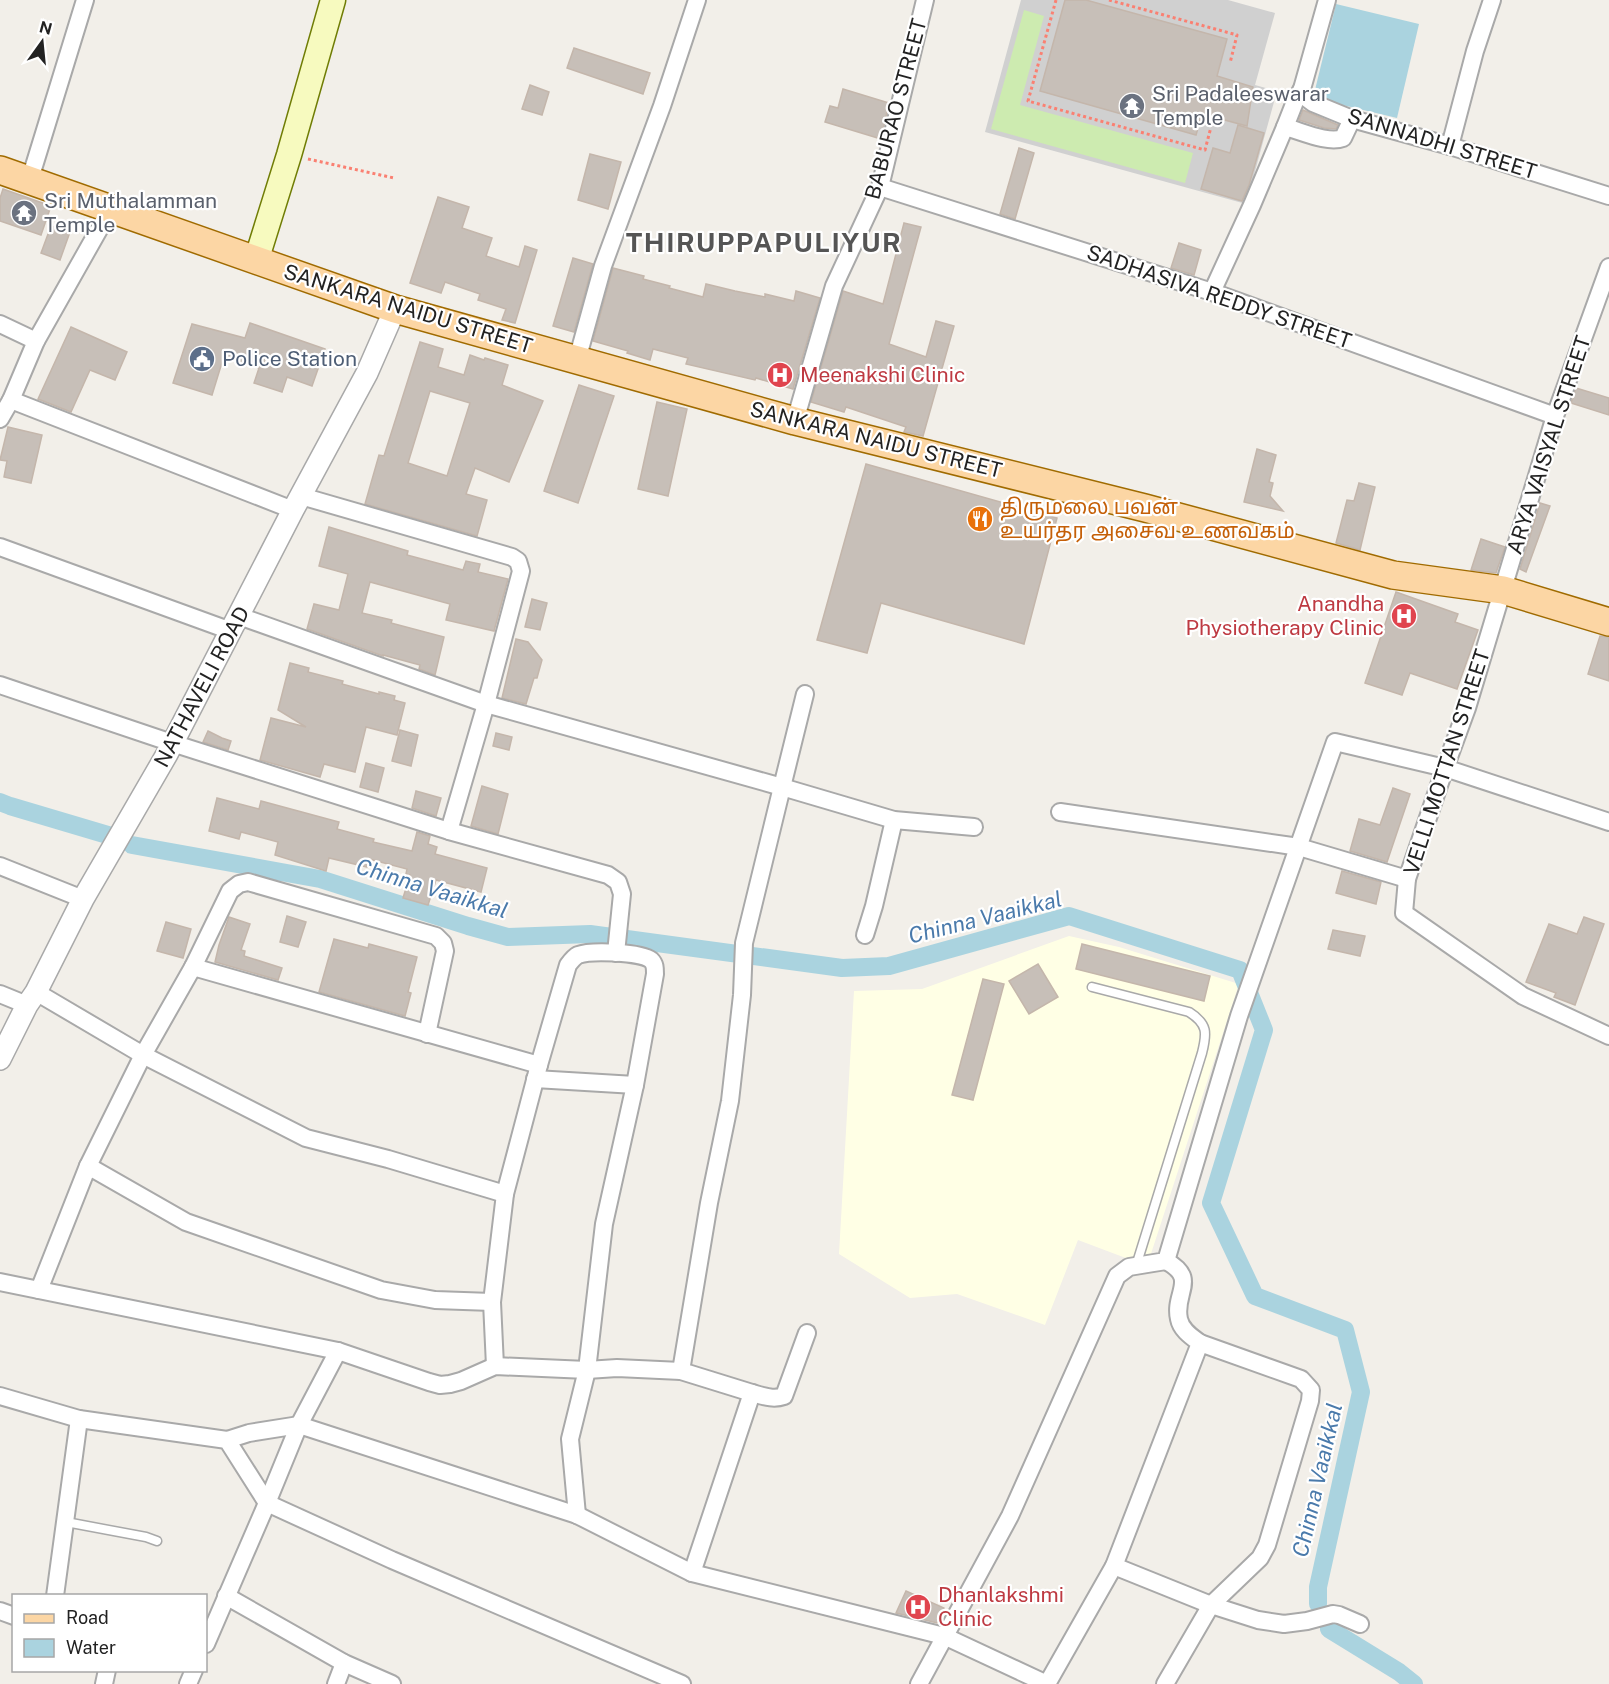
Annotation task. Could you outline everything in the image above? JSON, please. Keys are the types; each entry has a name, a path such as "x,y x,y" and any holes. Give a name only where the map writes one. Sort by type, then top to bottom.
{"main road":[{"path":"256,261 333,0"},
{"name":"SANKARA NAIDU STREET","path":"0,170 395,309 795,421 1145,508 1393,575 1503,590 1609,622"}],"street":[{"path":"30,179 85,0"},
{"path":"577,360 603,266 662,106 697,0"},
{"name":"BABURAO STREET","path":"795,421 834,286 880,187 925,0"},
{"path":"1212,292 1302,89 1327,0"},
{"path":"1450,146 1475,51 1492,0"},
{"name":"SANNADHI STREET","path":"1302,89 1305,98 1313,104 1353,119 1450,146 1609,196"},
{"path":"1285,127 1329,140 1337,140 1343,138 1353,119"},
{"name":"SADHASIVA REDDY STREET","path":"880,187 1212,292 1555,416"},
{"path":"0,419 11,400 36,341 110,210"},
{"name":"ARYA VAISYAL STREET","path":"1503,590 1555,416 1609,267"},
{"name":"NATHAVELI ROAD","path":"0,1059 83,899 167,754 367,373 395,309"},
{"path":"0,324 36,341"},
{"path":"11,400 297,503 512,557 518,561 520,575 449,831"},
{"path":"0,547 486,704 894,820 974,827"},
{"name":"VELLI MOTTAN STREET","path":"1503,590 1467,708 1407,879 1404,913 1524,996 1609,1036"},
{"path":"0,684 172,743 449,831 608,875 618,882 622,894 617,948"},
{"path":"681,1371 707,1215 730,1101 742,995 744,943 805,694"},
{"path":"1166,1261 1239,1016 1335,742 1445,768 1609,822"},
{"path":"1060,812 1299,847 1407,879"},
{"path":"865,935 894,820"},
{"path":"0,866 83,899"},
{"path":"39,1290 88,1166 143,1055 193,967 230,891 239,884 248,882 436,936 443,943 445,951 427,1034"},
{"path":"495,1366 492,1302 506,1194 563,981 572,960 577,955 617,948 647,958 653,961 656,967 635,1085 604,1224 587,1370 570,1439 577,1515"},
{"path":"193,967 427,1034 537,1072 635,1085"},
{"path":"0,994 31,998 306,1138 388,1159 506,1194"},
{"path":"88,1166 186,1222 381,1290 435,1300 492,1302"},
{"path":"919,1684 1010,1516 1118,1276 1129,1267 1166,1261 1178,1267 1184,1278 1179,1320 1186,1332 1200,1343 1302,1379 1311,1390 1310,1401 1267,1545 1260,1558 1211,1605 1165,1684"},
{"path":"0,1282 338,1351 440,1385 461,1381 495,1366 587,1370 617,1368 681,1371 767,1398 777,1399 784,1396 807,1333"},
{"path":"0,1396 79,1419 227,1440 249,1433 299,1425 577,1515 692,1573 944,1636 1047,1684 1114,1566 1200,1343"},
{"path":"207,1642 299,1425 338,1351"},
{"path":"692,1573 752,1393"},
{"path":"55,1594 79,1419"},
{"path":"227,1440 267,1503 671,1682"},
{"path":"1114,1566 1211,1605 1258,1620 1284,1624 1333,1614 1360,1624"},
{"path":"226,1596 344,1663 392,1684"},
{"path":"336,1684 344,1663"}],"lane":[{"path":"1092,987 1189,1012 1200,1019 1205,1028 1206,1040 1136,1266"},
{"path":"66,1522 157,1541"}],"path":[{"path":"1056,0 1028,101 1205,150 1211,127"},
{"path":"1109,0 1125,2 1237,35 1230,63"},
{"path":"289,155 394,177"}],"shaded area":[{"name":"Sri Padaleeswarar Temple","path":"1021,0 1228,0 1275,13 1255,85 1277,91 1246,204 985,132"},
{"path":"1069,936 1119,947 1239,984 1147,1266 1078,1240 1045,1325 957,1294 910,1298 839,1254 854,991 922,989"}],"green space":[{"path":"1024,10 1044,16 1020,105 1193,153 1185,183 991,129"}],"water":[{"path":"1336,4 1419,24 1397,118 1313,98"}],"building":[{"path":"1065,0 1086,0 1227,39 1217,76 1253,87 1247,126 1202,114 1196,135 1040,91"},
{"path":"574,48 650,73 643,94 567,68"},
{"path":"530,85 549,92 542,115 522,109"},
{"path":"843,89 889,103 881,139 825,122 830,106 838,108"},
{"path":"1303,110 1338,125 1336,129 1324,128 1299,120"},
{"path":"1238,125 1264,133 1242,201 1201,189 1213,148 1230,153"},
{"path":"1019,148 1034,153 1015,219 1000,214"},
{"path":"590,154 621,162 608,209 578,200"},
{"name":"Sri Muthalamman Temple","path":"3,189 51,206 41,235 0,221 0,198"},
{"path":"438,197 469,207 462,228 492,238 486,256 519,267 525,246 537,250 515,323 502,320 506,309 478,300 480,294 445,282 441,293 410,283"},
{"path":"904,223 921,227 889,344 926,357 936,321 954,326 923,436 904,432 906,427 846,407 844,412 811,402 843,291 883,304"},
{"path":"51,226 70,232 60,260 41,253"},
{"path":"1179,243 1201,250 1194,275 1171,268"},
{"path":"573,258 593,264 574,332 553,326"},
{"path":"613,268 644,276 643,279 703,297 706,284 794,301 796,291 820,298 793,389 756,378 755,380 686,364 688,358 653,349 650,360 593,341"},
{"path":"250,323 325,349 312,386 287,377 282,392 254,383 259,368 224,356 212,395 173,383 192,324 245,338"},
{"path":"71,327 127,352 115,380 90,370 71,412 38,399"},
{"path":"420,342 443,349 438,367 464,375 470,355 508,365 502,385 543,401 509,482 475,468 466,494 487,500 477,536 365,504 379,455 384,456","holes":["430,391 470,403 447,476 408,463"]},
{"path":"579,385 614,396 578,503 544,491"},
{"path":"1576,388 1609,398 1609,415 1571,403"},
{"path":"657,402 687,409 668,496 638,489"},
{"path":"8,427 42,435 31,483 4,477 7,461 0,460"},
{"path":"1257,449 1276,455 1269,482 1273,483 1270,496 1283,511 1244,502"},
{"path":"866,464 1057,518 1024,644 881,603 867,653 817,640"},
{"path":"1359,483 1375,487 1360,550 1336,543 1347,500 1354,501"},
{"path":"1540,503 1550,506 1526,572 1520,569"},
{"path":"329,527 408,551 407,555 463,570 466,561 480,564 478,572 508,579 494,631 446,620 450,604 370,582 362,613 444,637 435,675 419,669 420,665 383,656 307,629 314,604 339,610 348,574 319,566"},
{"path":"1481,539 1505,547 1496,573 1471,570"},
{"path":"1396,592 1458,614 1455,622 1478,630 1457,689 1410,673 1402,695 1365,683"},
{"path":"532,599 547,603 540,630 525,627"},
{"path":"1600,636 1609,637 1609,681 1588,674"},
{"path":"516,639 528,642 542,660 526,704 502,698"},
{"path":"290,663 309,668 308,672 343,681 342,684 395,696 394,700 405,703 397,735 366,727 355,772 324,764 320,777 260,760 271,718 306,727 278,710"},
{"path":"400,730 418,735 411,766 392,761"},
{"path":"208,731 231,741 228,750 203,742"},
{"path":"496,733 512,737 509,750 493,746"},
{"path":"366,763 384,768 378,792 360,787"},
{"path":"482,786 508,794 498,834 471,826"},
{"path":"1393,788 1410,794 1387,862 1350,851 1359,819 1380,825"},
{"path":"416,791 441,798 436,816 412,808"},
{"path":"217,798 259,809 261,801 339,822 337,829 374,839 373,842 412,851 417,832 430,836 428,844 437,847 435,854 487,868 481,892 436,880 428,905 403,898 410,875 406,874 407,869 369,859 367,867 329,858 326,871 275,855 278,842 241,832 239,839 209,831"},
{"path":"1342,871 1381,882 1376,904 1336,893"},
{"path":"287,916 306,922 298,947 280,942"},
{"path":"229,917 250,924 241,950 245,951 244,956 282,968 278,980 215,962"},
{"path":"1584,917 1604,924 1575,1005 1554,997 1556,993 1526,982 1549,924 1577,934"},
{"path":"166,922 191,929 183,958 157,951"},
{"path":"1333,930 1365,936 1360,956 1328,949"},
{"path":"334,939 368,948 369,944 417,957 408,992 411,993 405,1016 319,992"},
{"path":"1082,944 1210,976 1204,1001 1076,969"},
{"path":"1038,964 1058,997 1029,1014 1009,981"},
{"path":"983,979 1004,984 973,1100 952,1095"},
{"path":"906,1591 944,1608 937,1623 896,1613"}],"waterway":[{"name":"Chinna Vaaikkal","path":"0,802 111,836"},
{"name":"Chinna Vaaikkal","path":"132,845 320,879 508,937 590,934 842,968 889,966 1069,916 1240,970 1264,1030 1211,1203 1255,1296 1345,1330 1361,1392 1318,1587 1318,1604"},
{"name":"Chinna Vaaikkal","path":"1329,1629 1399,1672 1414,1684"}],"place":[{"name":"Sri Padaleeswarar Temple","path":"1132,106"},
{"name":"Sri Muthalamman Temple","path":"24,213"},
{"name":"Police Station","path":"202,359"},
{"name":"Meenakshi Clinic","path":"780,375"},
{"name":"திருமலை பவன் உயர்தர அசைவ உணவகம்","path":"980,519"},
{"name":"Anandha Physiotherapy Clinic","path":"1404,616"},
{"name":"Dhanlakshmi Clinic","path":"918,1607"}],"district":[{"name":"THIRUPPAPULIYUR","path":"764,243"}]}
